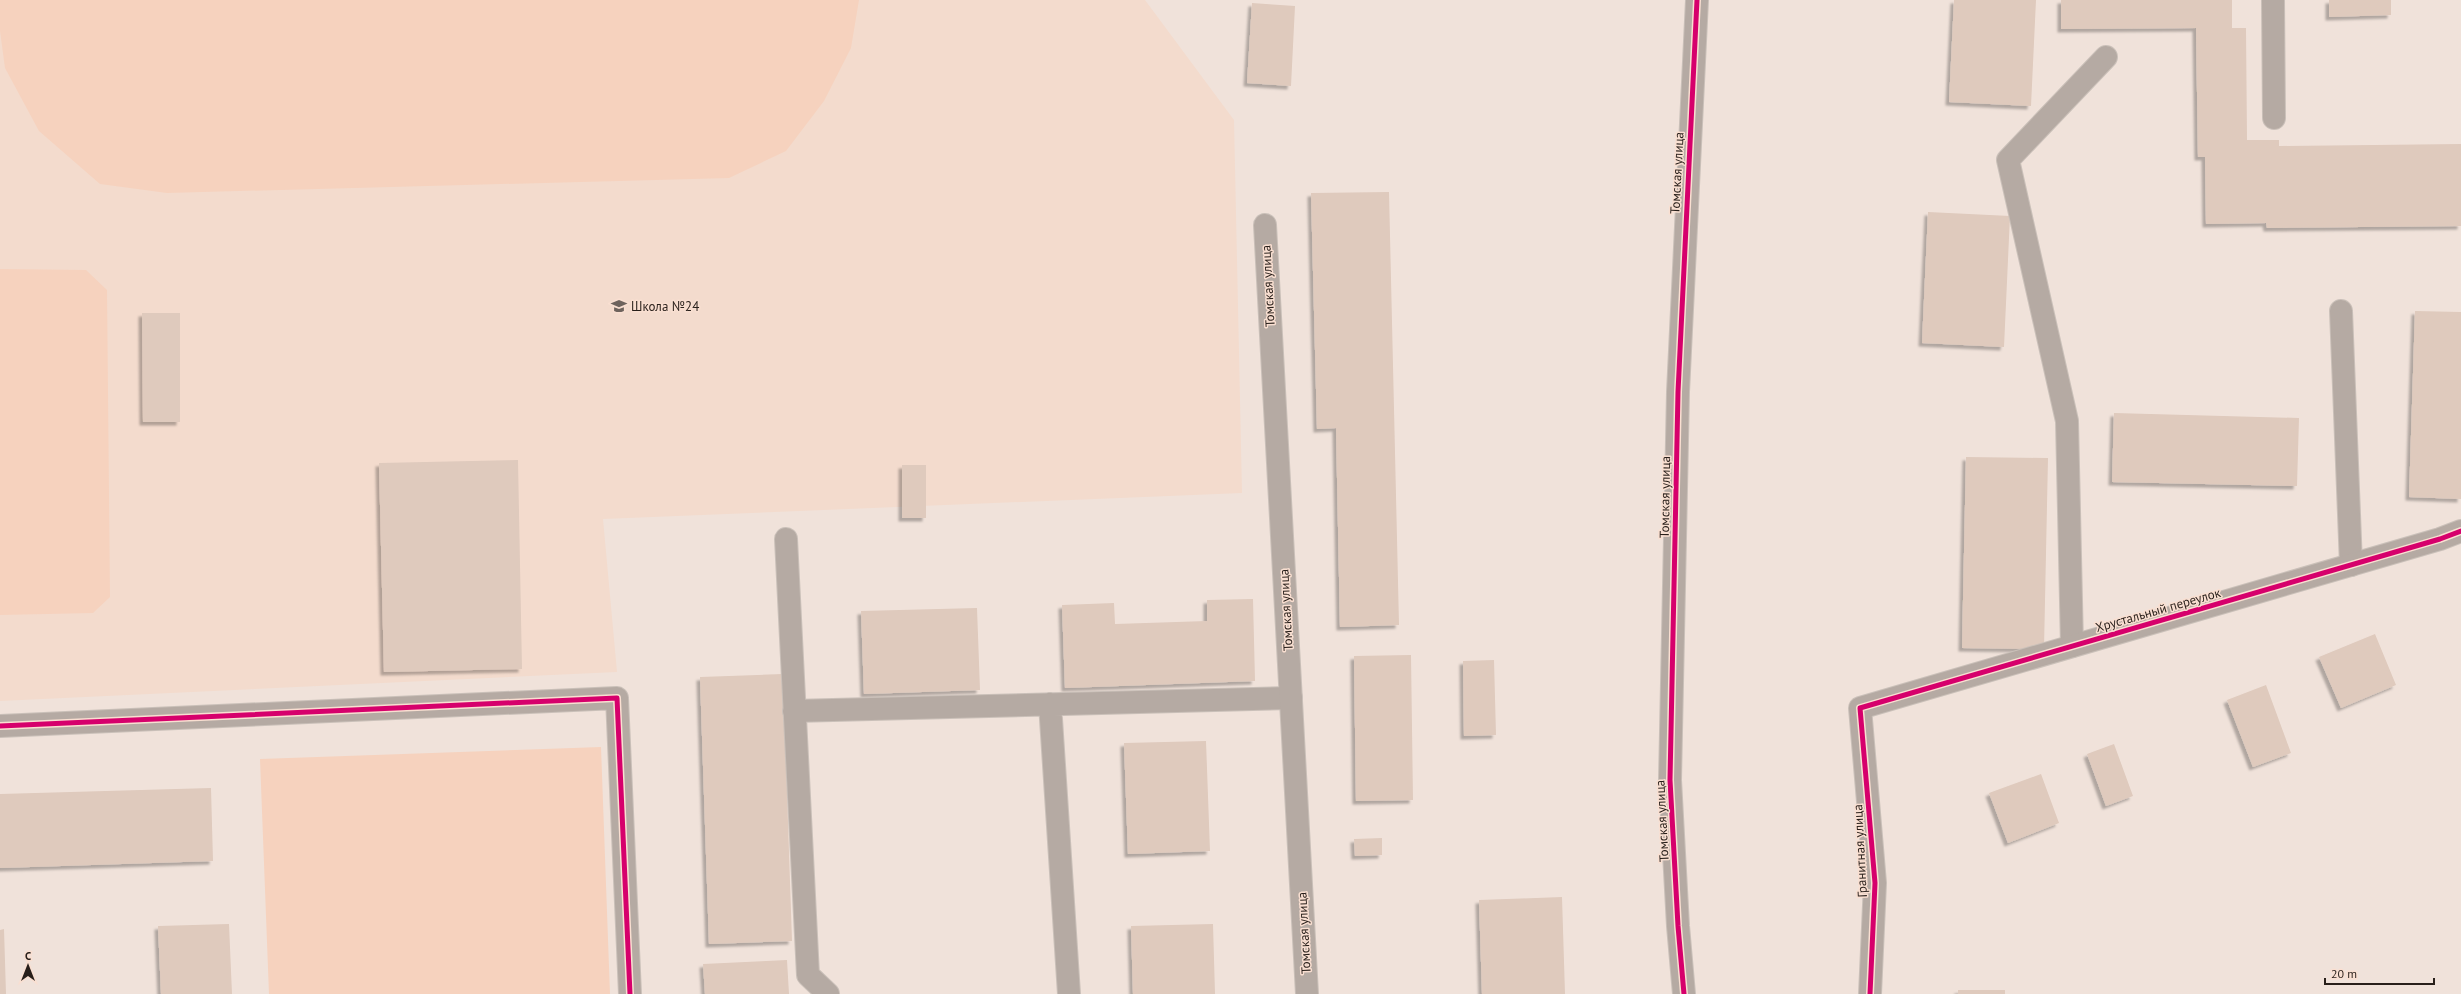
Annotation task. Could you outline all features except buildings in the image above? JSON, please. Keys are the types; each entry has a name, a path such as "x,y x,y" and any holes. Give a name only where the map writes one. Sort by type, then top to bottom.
{"street":[{"name":"Томская улица","path":"1684,994 1678,926 1670,780 1678,392 1697,0"},
{"path":"2273,0 2274,118"},
{"path":"2072,646 2067,421 2008,160 2106,57"},
{"name":"Томская улица","path":"1265,225 1307,994"},
{"path":"2341,311 2351,565"},
{"name":"Хрустальный переулок","path":"1860,708 2440,540 2461,531"},
{"path":"786,540 808,975 828,994"},
{"path":"0,726 617,698 630,994"},
{"path":"794,711 1291,698"},
{"path":"1050,704 1069,994"},
{"name":"Гранитная улица","path":"1860,708 1875,882 1870,994"}],"shaded area":[{"name":"Школа №24","path":"0,0 1145,0 1234,120 1242,493 603,519 617,672 0,701"},
{"path":"0,0 859,0 851,48 824,101 786,151 729,178 167,193 100,184 39,131 5,68 0,31"},
{"path":"0,269 86,270 107,290 110,597 93,613 0,615"},
{"path":"601,747 610,994 269,994 260,759"}],"cycle path":[{"path":"1684,994 1678,926 1670,780 1678,392 1697,0"},
{"path":"1870,994 1875,883 1860,708 2440,539 2461,531"},
{"path":"0,726 617,698 630,994"}],"place":[{"name":"Школа №24","path":"619,306"}]}
